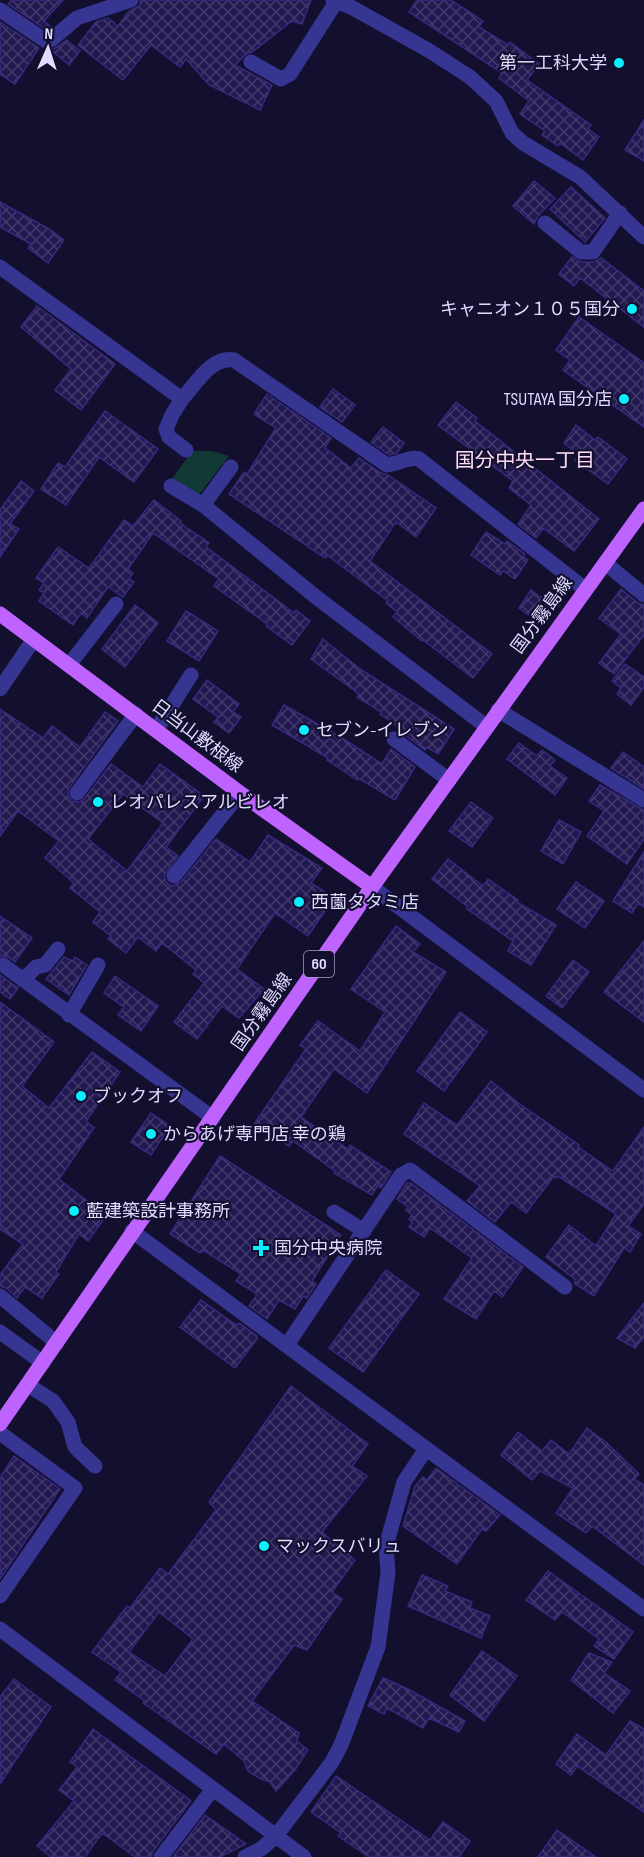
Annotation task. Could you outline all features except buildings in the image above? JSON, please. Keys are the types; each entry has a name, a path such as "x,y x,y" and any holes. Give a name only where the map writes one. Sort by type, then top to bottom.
{"main road":[{"name":"国分霧島線","path":"0,1424 372,887 644,509"},
{"name":"日当山敷根線","path":"0,614 240,793 372,887"}],"street":[{"path":"0,10 46,41 51,40 77,18 131,0"},
{"path":"251,62 281,79 290,74 334,1 351,7 418,44 470,77 496,101 512,133 523,143 580,177 644,237"},
{"path":"545,223 581,252 593,252 620,213"},
{"path":"0,267 182,399"},
{"path":"186,450 169,437 166,429 182,399 215,363 234,360 387,465 413,458 419,459 585,589"},
{"path":"203,505 231,467"},
{"path":"171,486 203,505 316,597 487,727"},
{"path":"605,563 644,595"},
{"path":"69,665 116,604"},
{"path":"0,689 34,639"},
{"path":"156,730 191,675"},
{"path":"498,710 644,800"},
{"path":"77,792 136,714"},
{"path":"394,739 449,780"},
{"path":"174,876 240,793"},
{"path":"372,887 644,1090"},
{"path":"23,980 36,967 45,965 58,949"},
{"path":"3,965 213,1118"},
{"path":"69,1015 98,965"},
{"path":"287,1345 401,1175 410,1170 565,1287"},
{"path":"334,1212 364,1231"},
{"path":"132,1231 644,1609"},
{"path":"0,1296 57,1343"},
{"path":"0,1332 43,1363"},
{"path":"28,1385 53,1401 68,1422 75,1447 95,1466"},
{"path":"0,1433 75,1488 0,1596"},
{"path":"245,1857 261,1849 276,1836 332,1762 341,1745 378,1647 388,1572 386,1546 404,1482 426,1449"},
{"path":"0,1629 304,1857"},
{"path":"161,1857 213,1789"}],"green space":[{"path":"192,451 212,451 229,456 198,496 172,479"}],"place":[{"name":"第一工科大学","path":"619,63"},
{"name":"キャニオン１０５国分","path":"632,309"},
{"name":"TSUTAYA 国分店","path":"624,399"},
{"name":"セブン-イレブン","path":"304,730"},
{"name":"レオパレスアルビレオ","path":"98,802"},
{"name":"西薗タタミ店","path":"299,902"},
{"name":"ブックオフ","path":"81,1096"},
{"name":"からあげ専門店 幸の鶏","path":"151,1134"},
{"name":"藍建築設計事務所","path":"74,1211"},
{"name":"国分中央病院","path":"261,1248"},
{"name":"マックスバリュ","path":"264,1546"}],"district":[{"name":"国分中央一丁目","path":"525,461"}]}
